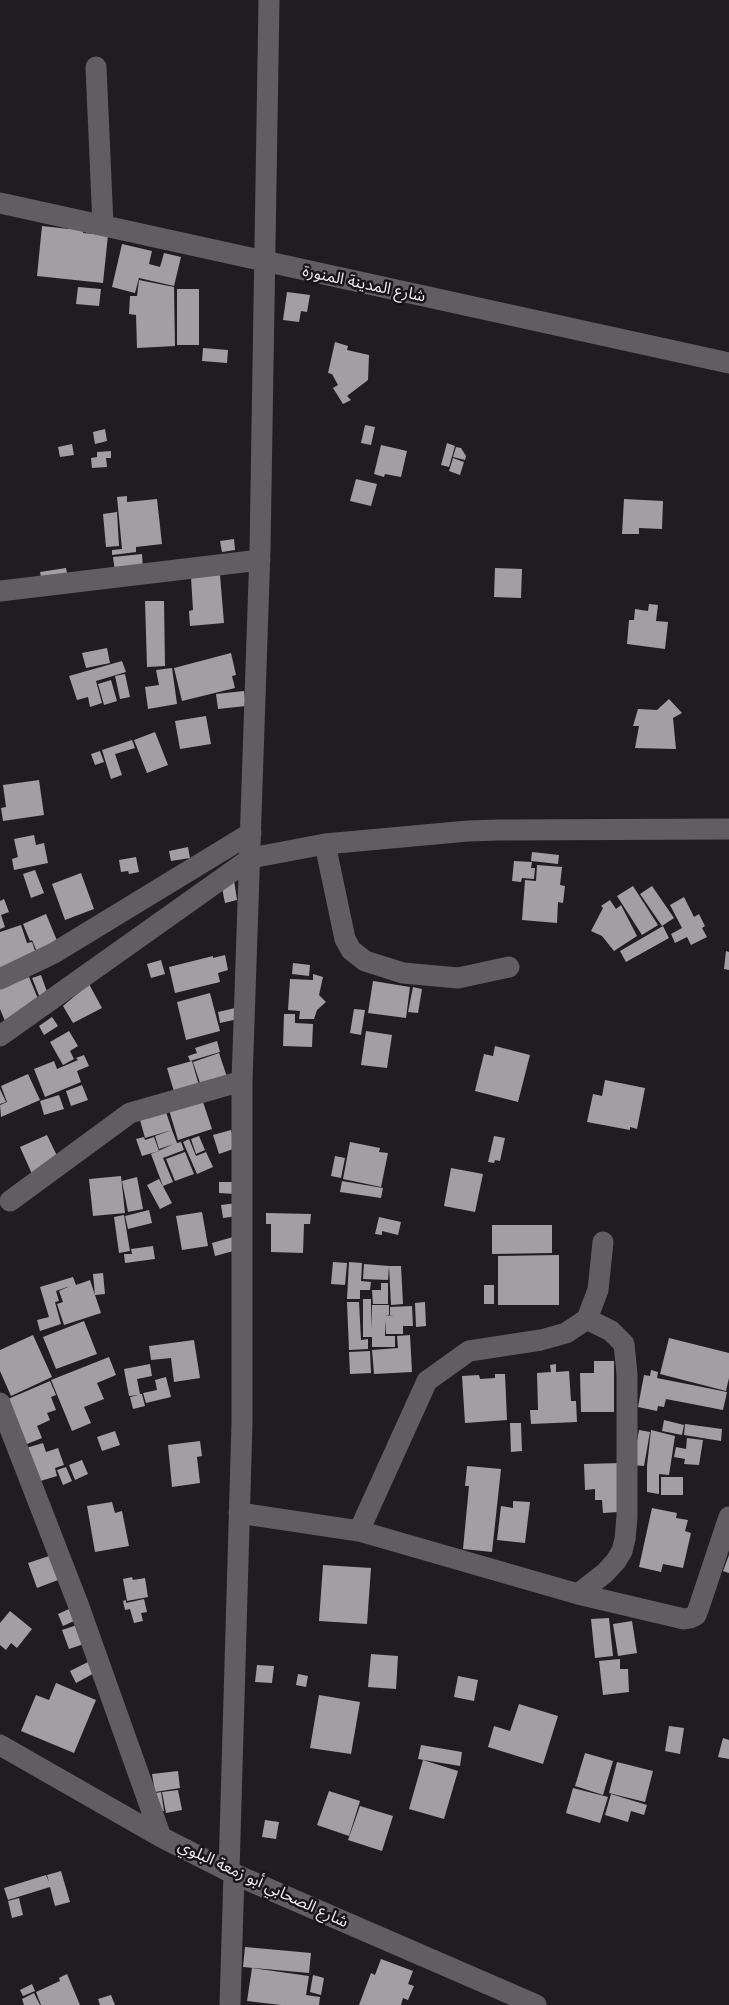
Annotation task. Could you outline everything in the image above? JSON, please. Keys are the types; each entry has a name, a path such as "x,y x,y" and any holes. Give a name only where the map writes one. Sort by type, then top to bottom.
{"street":[{"path":"230,2005 242,1423 242,1082 260,560 269,0"},
{"path":"96,67 103,225"},
{"name":"شارع المدينة المنورة","path":"0,203 729,362"},
{"path":"0,591 260,560"},
{"path":"0,1036 251,858 325,844 498,830 729,829"},
{"path":"0,979 54,953 251,833"},
{"path":"325,844 345,939 351,950 365,961 403,973 458,978 510,967"},
{"path":"10,1200 130,1113 242,1082"},
{"path":"359,1531 427,1381 468,1350 541,1340 566,1333 587,1318 598,1290 603,1242"},
{"path":"578,1594 616,1561 622,1551 625,1539 627,1517 627,1374 624,1344 611,1331 587,1318"},
{"path":"0,1403 78,1604 162,1837"},
{"path":"239,1513 359,1531 578,1594 684,1619 696,1615 729,1517"},
{"name":"شارع الصحابي أبو زمعة البلوي","path":"0,1745 162,1837 232,1873 536,2005"}],"building":[{"path":"42,226 69,229 69,227 83,228 83,233 108,235 103,283 37,276"},
{"path":"122,244 152,251 149,264 160,267 164,253 181,257 174,286 139,278 135,293 112,287"},
{"path":"139,280 174,287 175,346 137,348 136,315 129,314 130,296 137,296"},
{"path":"78,287 101,289 99,306 76,304"},
{"path":"177,289 199,289 199,345 177,345"},
{"path":"287,292 310,295 307,312 301,311 299,322 283,320"},
{"path":"335,342 348,346 347,350 369,355 368,380 347,396 351,400 343,404 333,388 338,385 332,374 328,373"},
{"path":"203,348 228,350 227,363 202,361"},
{"path":"365,425 375,427 371,445 361,443"},
{"path":"105,429 107,441 95,444 93,432"},
{"path":"447,443 455,446 449,467 441,465"},
{"path":"72,444 74,455 60,457 58,447"},
{"path":"381,445 407,451 401,477 385,474 384,477 374,474"},
{"path":"456,447 461,448 466,456 465,460 453,457"},
{"path":"111,451 111,458 106,458 107,467 92,468 91,458 97,457 97,452"},
{"path":"453,458 464,462 460,475 449,471"},
{"path":"356,479 377,484 371,506 350,501"},
{"path":"127,496 127,502 157,499 162,544 136,547 136,552 112,555 112,550 122,549 117,497"},
{"path":"624,499 663,501 662,529 639,528 639,534 622,534"},
{"path":"117,512 119,546 106,547 103,514"},
{"path":"234,539 235,550 222,552 220,541"},
{"path":"142,554 143,569 115,572 113,557"},
{"path":"66,568 68,578 42,582 40,572"},
{"path":"495,568 522,569 521,598 494,597"},
{"path":"220,575 224,623 190,626 189,611 193,610 191,577"},
{"path":"145,601 164,601 165,666 147,667"},
{"path":"649,604 658,605 656,621 668,622 665,649 627,644 629,620 634,620 635,609 648,611"},
{"path":"107,648 110,663 86,668 82,653"},
{"path":"231,653 236,675 232,676 235,688 182,701 174,668"},
{"path":"122,661 126,672 96,681 102,703 90,707 88,697 77,700 69,676"},
{"path":"172,668 177,704 148,709 145,687 159,685 156,670"},
{"path":"125,674 130,697 120,699 115,676"},
{"path":"111,680 117,701 104,705 98,684"},
{"path":"244,691 246,706 218,709 216,694"},
{"path":"669,699 682,713 673,718 676,749 635,748 639,726 633,726 638,709 657,710"},
{"path":"206,716 211,744 180,749 175,721"},
{"path":"155,732 168,765 147,773 134,740"},
{"path":"132,740 135,748 115,754 122,775 111,779 102,750"},
{"path":"100,751 104,762 95,765 91,754"},
{"path":"39,780 44,815 3,821 1,808 6,807 3,785"},
{"path":"34,835 36,845 44,843 48,863 14,870 12,859 18,857 14,839"},
{"path":"188,847 190,858 171,861 169,851"},
{"path":"532,852 559,855 558,864 531,861"},
{"path":"136,857 139,872 129,874 128,871 121,872 119,860"},
{"path":"514,861 532,862 531,868 535,868 534,879 522,878 521,882 512,881"},
{"path":"537,865 562,867 560,885 565,886 563,903 558,902 557,923 522,920 525,880 536,881"},
{"path":"35,870 44,893 31,898 23,874"},
{"path":"81,873 94,909 65,920 52,884"},
{"path":"234,880 237,900 225,903 221,883"},
{"path":"633,886 658,925 642,935 617,896"},
{"path":"652,886 674,918 662,926 640,894"},
{"path":"684,897 694,917 699,914 705,926 702,928 707,937 691,945 687,937 675,943 671,934 682,928 670,905"},
{"path":"4,899 9,912 1,915 5,927 0,929 0,901"},
{"path":"610,900 616,909 621,905 637,936 614,951 602,936 591,931 603,908 601,906"},
{"path":"46,914 58,943 37,952 23,924"},
{"path":"21,925 27,943 32,942 37,956 0,969 0,932"},
{"path":"663,926 669,938 626,962 620,951"},
{"path":"726,951 729,952 729,970 724,969"},
{"path":"225,955 228,970 218,973 220,982 175,993 169,967 213,956 213,958"},
{"path":"161,960 165,974 151,978 147,964"},
{"path":"293,963 310,965 309,976 292,974"},
{"path":"313,974 323,977 319,995 326,1002 317,1010 314,1019 299,1019 300,1011 288,1010 290,979 313,980"},
{"path":"41,975 50,1000 42,1003 32,978"},
{"path":"29,977 41,1006 5,1021 0,1009 0,989"},
{"path":"373,981 410,987 406,1018 368,1013"},
{"path":"89,984 102,1008 73,1023 63,1006"},
{"path":"413,987 422,989 418,1013 408,1012"},
{"path":"210,993 220,1031 186,1040 177,1002"},
{"path":"235,1008 238,1019 220,1023 218,1012"},
{"path":"354,1009 365,1010 361,1035 350,1033"},
{"path":"284,1014 295,1014 295,1023 313,1024 312,1047 283,1046"},
{"path":"52,1017 58,1026 44,1035 39,1026"},
{"path":"69,1031 78,1046 70,1051 74,1059 63,1065 50,1042"},
{"path":"366,1031 392,1035 387,1068 361,1065"},
{"path":"217,1041 220,1052 190,1061 188,1056 197,1053 195,1048"},
{"path":"495,1046 530,1055 518,1102 475,1091 484,1054 493,1056"},
{"path":"219,1053 228,1080 202,1089 193,1062"},
{"path":"84,1055 89,1066 77,1071 81,1082 45,1097 34,1069 54,1061 57,1069 78,1060 76,1058"},
{"path":"192,1061 200,1089 175,1095 167,1068"},
{"path":"28,1074 40,1100 1,1117 0,1105 7,1102 1,1086"},
{"path":"605,1080 645,1088 637,1129 630,1127 630,1130 587,1122 593,1094 602,1096"},
{"path":"82,1085 88,1100 71,1106 66,1091"},
{"path":"0,1089 6,1102 0,1104"},
{"path":"59,1095 64,1109 44,1115 40,1101"},
{"path":"202,1099 212,1129 178,1140 169,1110"},
{"path":"166,1112 172,1130 145,1138 140,1120"},
{"path":"172,1130 177,1143 181,1142 184,1150 163,1158 173,1182 163,1186 151,1154 174,1144 159,1149 155,1136"},
{"path":"231,1130 236,1148 219,1154 213,1135"},
{"path":"47,1135 60,1162 32,1174 20,1147"},
{"path":"199,1136 205,1150 196,1154 191,1139"},
{"path":"494,1136 505,1138 500,1161 495,1160 494,1163 488,1162"},
{"path":"144,1137 145,1140 154,1137 159,1151 142,1156 136,1139"},
{"path":"189,1139 196,1156 206,1152 213,1167 197,1174 183,1142"},
{"path":"350,1142 380,1148 379,1152 388,1153 381,1187 343,1179"},
{"path":"185,1152 194,1174 175,1181 166,1159"},
{"path":"335,1156 345,1158 341,1178 331,1176"},
{"path":"451,1168 483,1174 475,1212 444,1206"},
{"path":"121,1176 125,1213 93,1216 89,1179"},
{"path":"137,1177 143,1209 128,1212 122,1181"},
{"path":"159,1179 172,1203 160,1209 147,1185"},
{"path":"342,1181 383,1188 381,1198 340,1192"},
{"path":"219,1182 235,1182 235,1194 219,1193"},
{"path":"237,1203 238,1216 223,1218 221,1205"},
{"path":"149,1210 152,1223 128,1229 125,1216"},
{"path":"202,1212 208,1246 182,1250 176,1216"},
{"path":"266,1213 311,1214 310,1224 304,1224 303,1253 271,1252 271,1224 266,1224"},
{"path":"124,1215 130,1251 119,1253 114,1217"},
{"path":"379,1217 401,1222 398,1235 382,1231 382,1235 375,1234"},
{"path":"492,1225 552,1225 552,1253 492,1254"},
{"path":"233,1237 237,1250 215,1256 212,1243"},
{"path":"153,1246 155,1259 125,1263 124,1254 132,1254 131,1249"},
{"path":"559,1255 559,1305 498,1305 498,1256"},
{"path":"333,1262 347,1263 345,1285 331,1284"},
{"path":"349,1262 362,1263 361,1281 371,1282 370,1290 360,1290 360,1299 347,1299"},
{"path":"364,1264 389,1266 388,1280 363,1279"},
{"path":"389,1266 401,1266 403,1304 391,1305"},
{"path":"103,1273 105,1294 95,1295 93,1274"},
{"path":"73,1277 76,1285 90,1280 101,1313 64,1325 57,1304 63,1302 59,1291 70,1286 56,1291 59,1301 55,1302 61,1324 40,1331 37,1320 49,1317 40,1287"},
{"path":"381,1283 388,1283 388,1304 373,1304 372,1290 381,1290"},
{"path":"484,1285 494,1285 494,1304 484,1304"},
{"path":"363,1299 371,1299 371,1330 372,1305 389,1305 389,1315 385,1316 394,1315 390,1315 390,1307 412,1306 413,1326 403,1326 403,1334 386,1334 385,1320 385,1336 395,1336 395,1347 372,1347 372,1337 363,1337"},
{"path":"347,1302 359,1302 361,1340 368,1339 368,1349 349,1350"},
{"path":"425,1302 426,1326 416,1327 415,1303"},
{"path":"84,1321 97,1354 56,1369 43,1337"},
{"path":"33,1335 52,1377 11,1396 0,1371 0,1350"},
{"path":"410,1335 412,1372 374,1374 372,1350 398,1348 397,1336"},
{"path":"669,1338 729,1353 729,1378 726,1391 660,1374"},
{"path":"194,1340 200,1378 174,1382 171,1358 151,1360 149,1346"},
{"path":"370,1351 371,1373 350,1374 349,1352"},
{"path":"109,1357 116,1375 97,1383 104,1399 84,1407 91,1423 72,1431 51,1380"},
{"path":"594,1361 614,1361 614,1412 581,1412 580,1373 594,1373"},
{"path":"150,1364 152,1376 137,1379 145,1406 133,1409 130,1397 138,1395 129,1396 124,1369"},
{"path":"556,1364 556,1372 569,1371 571,1401 576,1401 577,1422 531,1424 530,1410 538,1410 537,1373 551,1372 550,1365"},
{"path":"651,1370 658,1372 657,1378 727,1392 723,1410 666,1399 664,1407 658,1406 657,1411 638,1407 644,1375 650,1376"},
{"path":"495,1374 505,1374 507,1420 465,1423 462,1376 479,1375 480,1379 495,1378"},
{"path":"166,1377 171,1397 146,1403 143,1393 157,1390 155,1380"},
{"path":"50,1381 56,1395 51,1397 56,1410 47,1413 50,1420 37,1426 42,1438 27,1444 8,1399"},
{"path":"664,1420 684,1425 682,1435 662,1431"},
{"path":"510,1423 521,1423 522,1451 511,1452"},
{"path":"685,1424 722,1429 721,1441 684,1435"},
{"path":"639,1430 650,1432 644,1466 633,1465"},
{"path":"651,1430 675,1436 669,1475 659,1474 659,1494 647,1492 647,1466"},
{"path":"115,1431 120,1445 102,1451 97,1437"},
{"path":"687,1438 703,1440 699,1465 684,1464 685,1459 674,1457 676,1447 686,1449"},
{"path":"200,1441 202,1456 197,1457 200,1483 172,1487 168,1445"},
{"path":"43,1443 46,1452 58,1448 64,1465 55,1468 57,1476 37,1482 26,1448"},
{"path":"82,1460 88,1474 75,1480 69,1465"},
{"path":"621,1463 618,1512 603,1513 602,1500 595,1500 595,1489 585,1490 584,1464"},
{"path":"467,1466 501,1469 492,1552 463,1549 469,1486 465,1486"},
{"path":"66,1467 72,1481 63,1485 57,1470"},
{"path":"661,1477 683,1477 683,1495 661,1495"},
{"path":"513,1501 530,1502 525,1543 497,1540 501,1506 513,1508"},
{"path":"112,1502 115,1513 122,1511 129,1546 95,1552 87,1506"},
{"path":"652,1508 677,1513 676,1518 688,1520 685,1531 691,1533 683,1568 663,1564 661,1572 639,1567"},
{"path":"729,1555 729,1573 723,1571"},
{"path":"49,1556 58,1580 37,1588 28,1563"},
{"path":"323,1565 371,1568 367,1624 319,1621"},
{"path":"132,1577 133,1580 145,1578 148,1597 127,1601 123,1579"},
{"path":"144,1599 147,1612 141,1613 143,1621 134,1623 130,1609 125,1610 123,1601 126,1600 126,1603"},
{"path":"69,1609 74,1621 63,1626 58,1614"},
{"path":"10,1611 32,1629 17,1648 11,1643 6,1650 0,1645 0,1623"},
{"path":"609,1618 613,1656 595,1658 591,1619"},
{"path":"632,1621 637,1653 618,1656 613,1624"},
{"path":"77,1625 84,1644 69,1649 62,1630"},
{"path":"371,1654 398,1656 396,1689 368,1687"},
{"path":"94,1659 100,1670 76,1683 70,1671"},
{"path":"620,1659 620,1669 628,1669 629,1692 603,1695 599,1661"},
{"path":"257,1665 274,1666 272,1683 255,1682"},
{"path":"298,1674 308,1676 306,1687 296,1685"},
{"path":"458,1676 478,1680 474,1701 454,1697"},
{"path":"56,1683 96,1700 74,1753 21,1731 36,1695 49,1700"},
{"path":"319,1695 360,1702 351,1754 310,1748"},
{"path":"519,1704 558,1716 543,1764 488,1747 494,1726 510,1731"},
{"path":"669,1726 684,1728 680,1754 665,1751"},
{"path":"723,1738 729,1740 729,1759 718,1757"},
{"path":"421,1745 462,1752 460,1766 418,1759"},
{"path":"585,1753 613,1761 603,1795 575,1786"},
{"path":"423,1760 458,1771 444,1819 409,1809"},
{"path":"617,1762 653,1771 645,1802 609,1793"},
{"path":"178,1771 180,1788 155,1792 152,1774"},
{"path":"573,1788 608,1797 600,1823 566,1813"},
{"path":"178,1790 182,1810 166,1813 162,1792"},
{"path":"329,1791 360,1801 349,1836 317,1825"},
{"path":"161,1792 164,1811 155,1813 151,1794"},
{"path":"611,1794 647,1805 644,1815 631,1811 628,1822 605,1815"},
{"path":"360,1806 393,1816 382,1851 348,1840"},
{"path":"265,1820 279,1822 276,1839 262,1837"},
{"path":"61,1871 70,1902 55,1906 50,1887 8,1900 4,1888 46,1875 49,1882 47,1875"},
{"path":"19,1898 23,1915 12,1918 8,1901"},
{"path":"245,1947 311,1953 309,1973 243,1967"},
{"path":"381,1959 413,1971 408,1984 414,1986 408,2000 403,1998 401,2005 359,2005 371,1973 375,1975"},
{"path":"252,1968 309,1976 306,1995 320,1997 319,2005 281,2005 247,2001"},
{"path":"67,1974 80,2005 41,2005 36,1992 60,1981 59,1978"},
{"path":"313,1975 324,1978 321,1995 310,1992"},
{"path":"32,1984 35,1991 23,1996 20,1990"},
{"path":"34,1993 40,2005 24,2005 22,1999"},
{"path":"111,1995 115,2005 100,2005 98,1999"}]}
